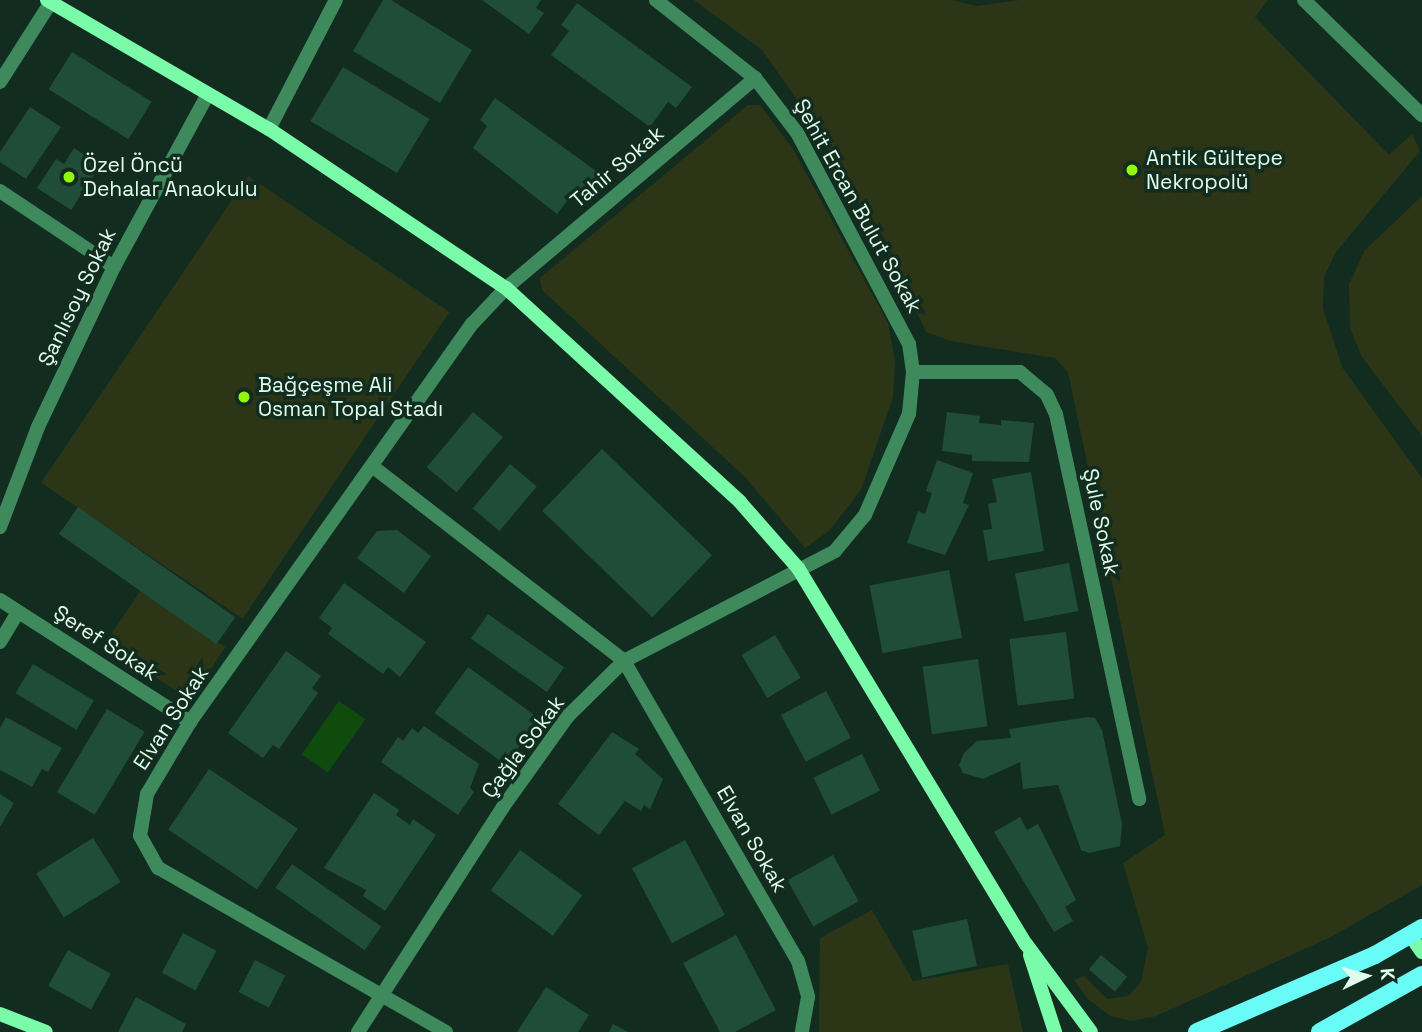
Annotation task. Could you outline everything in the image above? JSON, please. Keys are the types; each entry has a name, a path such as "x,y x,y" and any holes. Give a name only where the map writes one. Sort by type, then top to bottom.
{"main road":[{"path":"49,1 268,129 506,288 694,456 798,568 1026,944 1091,1032"},
{"path":"1197,1032 1416,932 1422,952"},
{"path":"1026,944 1055,1032"},
{"path":"1320,1032 1422,975"},
{"path":"0,1014 46,1032"}],"street":[{"path":"268,129 336,0"},
{"name":"Şehit Ercan Bulut Sokak","path":"656,0 755,78 798,134 899,319 913,372 909,414 865,515 835,551 798,568"},
{"path":"1304,0 1422,115"},
{"path":"0,82 49,1"},
{"name":"Tahir Sokak","path":"506,288 755,78"},
{"name":"Şanlısoy Sokak","path":"0,527 38,426 114,267 208,93"},
{"path":"0,191 114,267"},
{"name":"Elvan Sokak","path":"446,1032 175,881 147,856 140,836 147,794 190,722 473,323 506,288"},
{"name":"Şule Sokak","path":"913,372 1020,372 1047,396 1056,414 1139,799"},
{"name":"Elvan Sokak","path":"372,467 624,661 798,961 808,997 802,1032"},
{"name":"Çağla Sokak","path":"358,1032 380,994 568,716 624,661 798,568"},
{"name":"Şeref Sokak","path":"0,600 190,722"},
{"path":"0,642 18,611"}],"shaded area":[{"path":"694,0 952,0 977,6 1020,0 1268,0 1255,17 1389,155 1412,134 1420,151 1336,252 1324,277 1323,308 1342,367 1422,478 1422,885 1329,938 1156,1016 1131,1021 1110,1016 1088,999 1074,980 1084,976 1107,999 1128,996 1141,982 1148,948 1123,863 1165,835 1068,372 1055,358 951,341 926,332 896,268 808,115 762,50"},
{"path":"748,105 760,105 793,149 888,323 895,361 893,397 861,490 829,531 805,548 745,477 542,290 540,278"},
{"name":"Bağçeşme Ali Osman Topal Stadı","path":"248,176 449,312 243,619 41,483"},
{"path":"1422,196 1422,436 1362,357 1350,328 1349,284 1365,250"},
{"path":"141,590 226,647 190,700 105,643"},
{"path":"339,701 365,719 328,773 302,754"},
{"path":"872,910 913,981 1008,964 1023,1032 819,1032 820,938"}],"building":[{"path":"383,0 391,0 472,50 440,103 353,51"},
{"path":"482,0 541,0 536,8 544,13 529,34"},
{"path":"577,3 692,87 676,108 668,102 650,127 551,55 569,31 561,25"},
{"path":"72,52 152,102 128,139 49,89"},
{"path":"343,67 430,119 397,173 311,121"},
{"path":"495,98 599,173 584,194 576,189 557,214 473,148 487,126 480,120"},
{"path":"30,107 61,127 26,179 0,162 0,152"},
{"name":"Özel Öncü Dehalar Anaokulu","path":"74,148 100,166 71,210 37,188 56,159 64,164"},
{"path":"473,412 503,437 457,492 427,467"},
{"path":"947,412 980,416 979,423 1001,425 1001,420 1034,423 1029,462 972,461 972,455 942,451"},
{"path":"602,449 712,555 652,617 542,511"},
{"path":"937,460 973,473 963,503 969,505 945,555 907,543 918,511 925,514 932,493 926,491"},
{"path":"510,464 537,486 500,531 473,508"},
{"path":"1031,472 1044,551 988,561 983,530 992,529 988,504 997,502 992,479"},
{"path":"78,507 235,617 216,644 59,534"},
{"path":"397,530 431,556 404,593 357,558 377,531"},
{"path":"1069,563 1078,611 1024,622 1015,573"},
{"path":"949,570 962,638 883,653 869,585"},
{"path":"344,583 426,642 400,677 388,667 383,674 328,634 332,628 319,618"},
{"path":"488,614 564,667 547,692 471,639"},
{"path":"1066,632 1074,699 1018,705 1009,639"},
{"path":"775,635 801,678 767,698 742,655"},
{"path":"286,651 321,676 312,688 318,693 279,749 273,745 263,758 228,733"},
{"path":"978,659 987,726 932,734 923,667"},
{"path":"33,664 94,701 76,730 15,693"},
{"path":"468,667 539,719 506,765 434,713"},
{"path":"826,691 851,738 806,762 781,715"},
{"path":"107,709 145,732 95,815 57,792"},
{"path":"6,717 62,748 48,772 42,769 32,787 0,770 0,728"},
{"path":"1095,718 1102,730 1122,824 1120,846 1089,853 1081,850 1058,785 1023,789 1020,762 983,779 963,773 959,765 964,753 977,741 1011,738 1009,729"},
{"path":"424,726 479,764 470,788 474,792 458,815 381,762 398,737 403,741 412,728 418,733"},
{"path":"612,732 639,749 635,754 663,779 650,809 644,805 641,811 625,801 599,835 558,804"},
{"path":"862,754 880,791 831,815 813,778"},
{"path":"209,769 298,829 257,889 168,830"},
{"path":"374,793 399,810 396,815 410,825 413,819 436,835 385,911 363,896 366,890 324,868"},
{"path":"0,794 14,803 0,827"},
{"path":"1020,817 1027,830 1038,824 1076,900 1065,907 1073,921 1054,932 994,832"},
{"path":"93,838 121,882 64,918 36,874"},
{"path":"685,840 725,915 672,943 632,868"},
{"path":"520,850 582,895 553,936 491,890"},
{"path":"833,855 859,901 813,927 788,880"},
{"path":"292,864 381,927 365,950 275,888"},
{"path":"967,919 977,966 922,978 912,931"},
{"path":"183,933 217,951 195,991 162,973"},
{"path":"736,935 776,1010 735,1032 720,1032 683,963"},
{"path":"68,950 111,974 91,1010 48,986"},
{"path":"1101,955 1127,977 1115,991 1089,970"},
{"path":"255,960 285,975 269,1008 239,992"},
{"path":"546,987 589,1015 578,1032 517,1032"},
{"path":"136,997 186,1024 182,1032 118,1032"},
{"path":"613,1024 628,1032 609,1032"}],"place":[{"name":"Antik Gültepe Nekropolü","path":"1132,170"},
{"name":"Özel Öncü Dehalar Anaokulu","path":"69,177"},
{"name":"Bağçeşme Ali Osman Topal Stadı","path":"244,397"}]}
